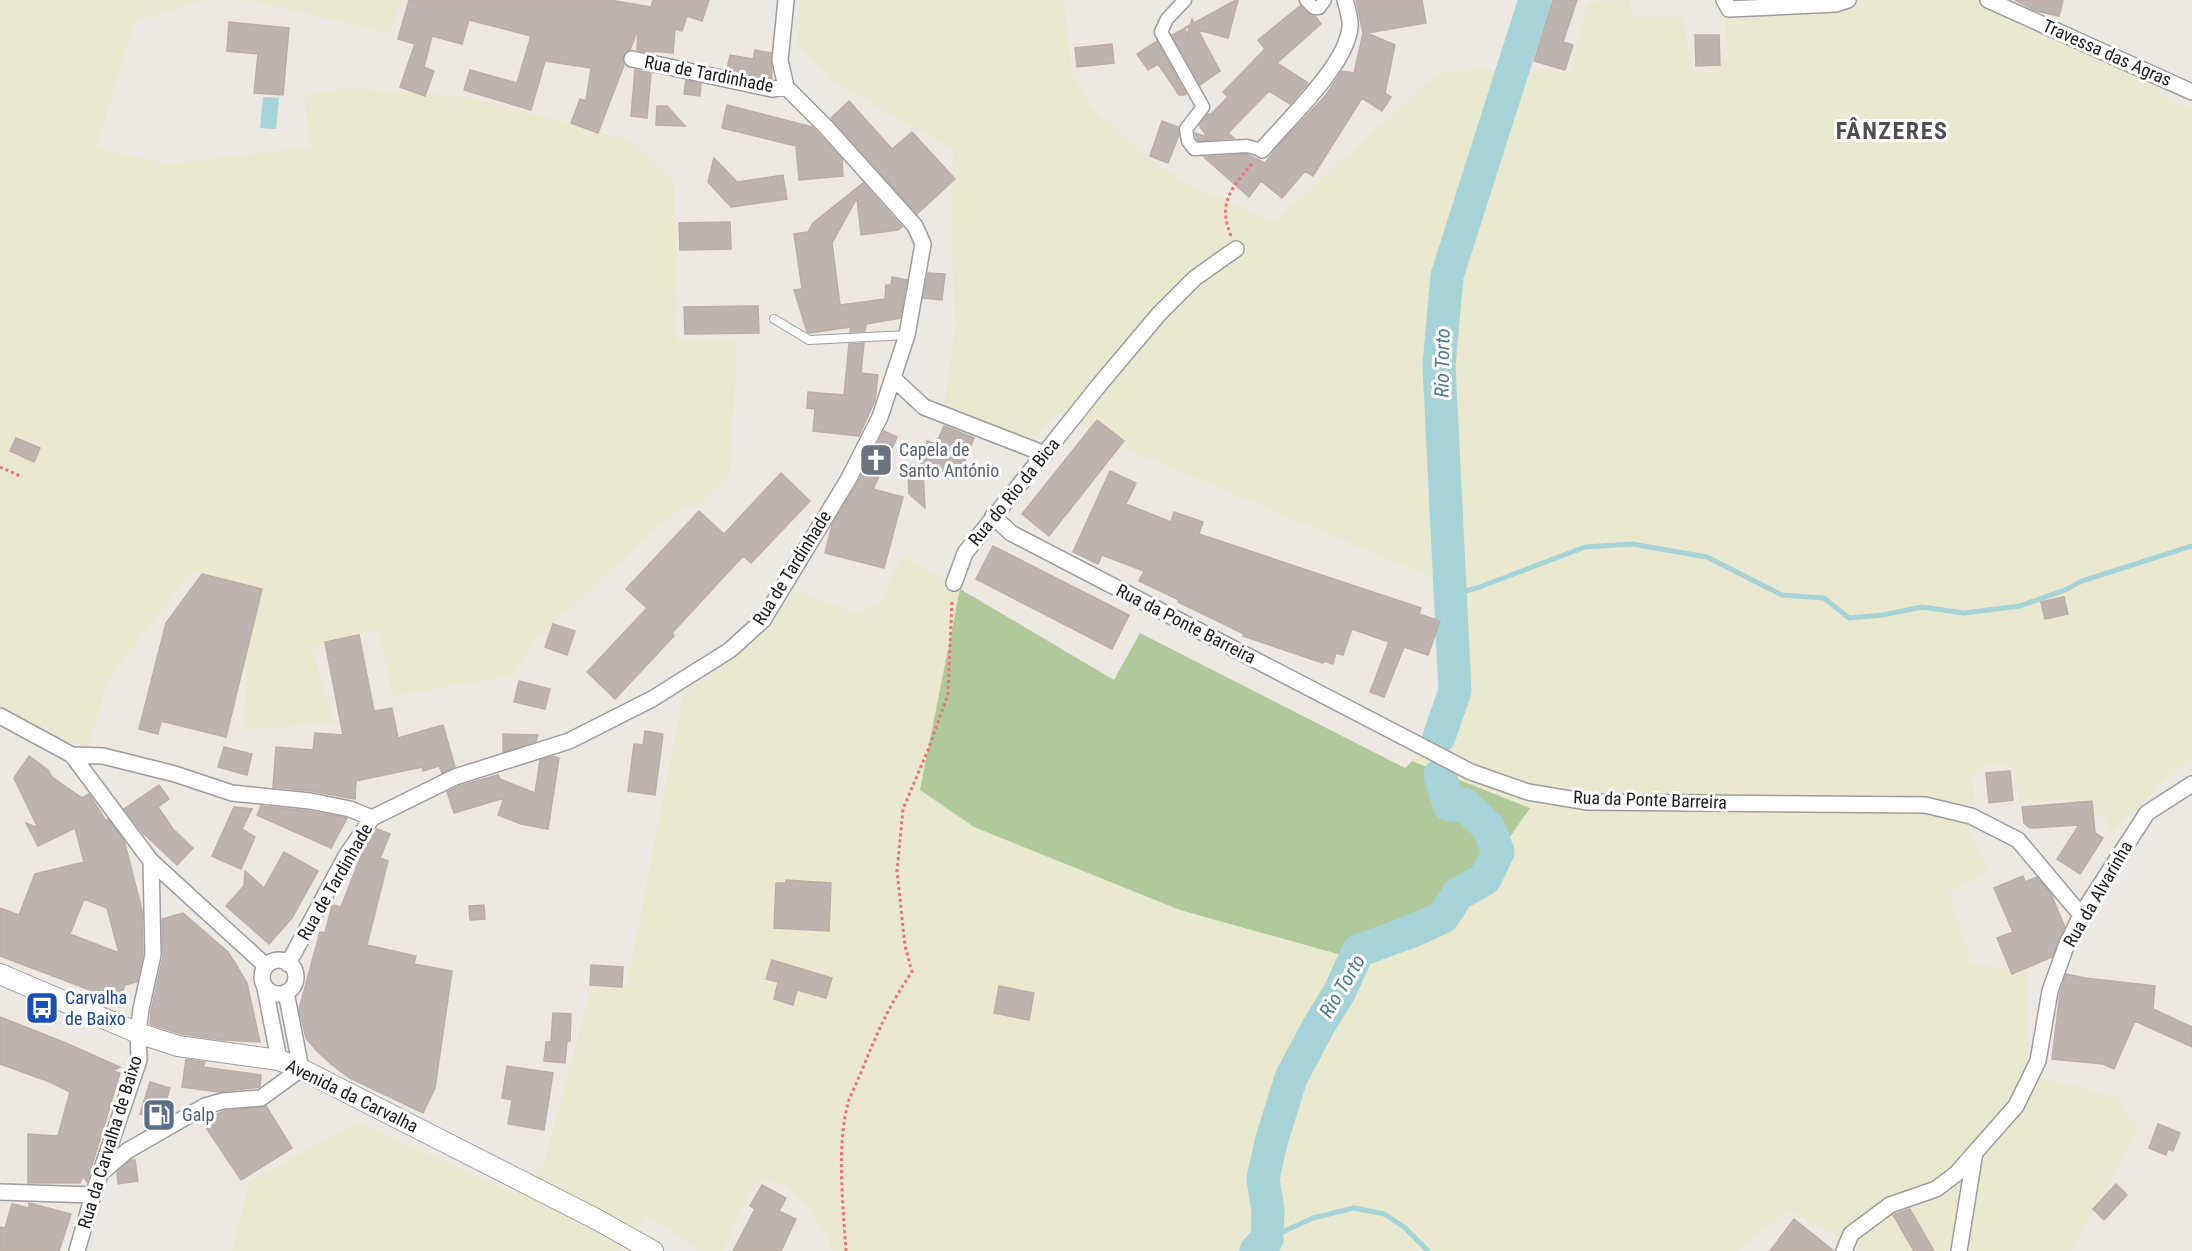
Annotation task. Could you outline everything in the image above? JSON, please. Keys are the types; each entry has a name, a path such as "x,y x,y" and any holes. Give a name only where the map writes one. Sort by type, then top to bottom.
{"street":[{"name":"Rua de Tardinhade","path":"288,964 346,856 372,818 455,777 569,741 652,699 730,650 764,620 848,480 880,417 894,380 907,335 923,244 915,226 826,127 786,87 780,60 786,0"},
{"path":"1185,0 1167,19 1161,32 1203,107 1186,129 1188,141 1194,150 1247,146 1262,150 1324,80 1347,44 1350,25 1345,0"},
{"path":"1306,0 1314,8 1319,8 1325,0"},
{"path":"1724,0 1729,9 1836,4 1848,0"},
{"name":"Travessa das Agras","path":"1988,0 2192,92"},
{"name":"Rua de Tardinhade","path":"632,58 772,89 786,87"},
{"name":"Rua do Rio da Bica","path":"954,583 966,553 993,516 1100,384 1160,314 1195,278 1236,249"},
{"path":"894,380 924,407 1045,454"},
{"name":"Rua da Ponte Barreira","path":"993,516 1011,533 1471,772 1528,792 1587,802 1925,805 1971,816 2018,840 2082,915"},
{"path":"0,716 72,755 151,861 266,966"},
{"path":"72,755 103,756 175,774 232,793 310,801 350,809 372,818"},
{"name":"Rua da Alvarinha","path":"1844,1251 1851,1234 1890,1205 1936,1189 1956,1174 2016,1106 2038,1061 2050,991 2065,949 2082,915 2146,813 2192,784"},
{"name":"Rua da Carvalha de Baixo","path":"77,1251 93,1195 139,1060 138,1033 141,1009 153,955 151,861"},
{"path":"265,987 275,994 286,992 294,984 292,968 279,961 266,966 262,977 279,1060"},
{"name":"Avenida da Carvalha","path":"0,974 138,1033 178,1046 279,1060 301,1069 596,1219 653,1251"},
{"path":"100,1174 127,1151 205,1106 223,1101 261,1098 301,1069 286,992"},
{"path":"1959,1251 1975,1152"},
{"path":"0,1192 93,1195"}],"lane":[{"path":"774,319 809,340 907,335"}],"path":[{"path":"1236,249 1225,220 1227,198 1262,150"},
{"path":"0,467 21,477"},
{"path":"846,1251 842,1183 844,1128 849,1100 874,1040 891,1002 912,972 905,946 897,871 903,809 948,694 950,615 954,583"}],"shaded area":[{"path":"0,0 204,0 135,21 96,148 167,164 310,147 304,96 349,88 468,97 630,140 674,182 677,342 737,341 730,475 701,503 675,512 535,640 513,675 393,696 378,629 312,648 334,723 245,729 246,661 252,587 192,571 108,679 88,749 0,706"},
{"path":"249,0 402,0 390,33"},
{"path":"800,0 1064,0 1072,74 1090,105 1146,157 1185,183 1274,222 1440,71 1509,70 1539,73 1540,68 1570,74 1587,2 1630,0 1631,17 1682,17 1693,72 1712,70 1728,57 1723,0 1982,0 2151,81 2169,102 2192,109 2192,759 2178,768 2111,834 2104,813 2098,817 2068,799 2019,802 2015,770 2005,764 1983,766 1972,776 1975,802 1969,801 1970,835 1989,872 1948,893 1972,964 2028,972 2028,1074 2116,1097 2139,1129 2071,1251 1857,1251 1843,1238 1788,1210 1737,1251 832,1251 829,1240 809,1209 785,1186 767,1180 754,1183 723,1251 699,1251 647,1214 617,1251 232,1251 249,1182 358,1122 515,1194 543,1166 591,989 627,985 683,696 768,628 797,590 855,614 880,602 902,555 960,589 921,790 974,827 1180,910 1345,955 1348,949 1394,939 1494,860 1530,809 1412,761 1453,719 1460,698 1462,679 1457,588 1113,443 1059,412 1028,446 943,413 955,329 951,198 954,150 829,79 797,43"}],"green space":[{"path":"960,589 1114,680 1140,633 1405,768 1412,761 1530,808 1494,860 1394,939 1349,949 1345,956 1180,910 974,827 920,790"}],"water":[{"path":"263,97 279,98 276,129 260,128"}],"building":[{"path":"409,0 609,0 651,7 653,0 709,0 702,21 687,16 682,31 675,29 673,53 653,51 653,54 637,50 638,29 630,50 623,56 624,65 598,133 571,123 580,99 586,101 591,68 545,61 531,110 464,90 470,70 517,83 531,36 469,20 462,44 432,36 424,67 434,71 425,96 400,87 415,44 398,39"},
{"path":"1238,0 1228,38 1198,30 1220,71 1200,85 1172,35 1185,28 1187,36 1189,28 1186,27 1190,25 1192,19 1194,23"},
{"path":"1356,0 1422,0 1426,23 1367,33 1395,45 1385,93 1391,97 1382,111 1362,98 1313,176 1305,171 1282,198 1261,181 1249,197 1204,157 1246,154 1265,163 1326,95 1342,71 1354,73 1363,33"},
{"path":"1553,0 1577,0 1563,42 1573,45 1565,70 1534,61"},
{"path":"2015,0 2063,0 2059,16 2036,11"},
{"path":"1300,6 1315,16 1321,24 1277,63 1308,83 1290,104 1269,91 1228,133 1234,138 1198,141 1195,133 1207,137 1199,125 1228,97 1223,92 1265,49 1258,40"},
{"path":"229,22 289,28 283,95 254,93 258,54 227,51"},
{"path":"1695,35 1719,35 1720,65 1696,66"},
{"path":"1157,41 1185,95 1179,95 1158,64 1148,70 1137,54"},
{"path":"1112,44 1114,63 1077,67 1075,48"},
{"path":"755,50 771,53 772,79 727,69 730,55 753,59"},
{"path":"635,70 651,73 647,118 631,116"},
{"path":"686,80 701,84 700,96 684,94"},
{"path":"849,101 892,149 912,132 955,179 917,214 831,118"},
{"path":"727,105 812,127 842,159 843,176 799,180 796,146 722,128"},
{"path":"657,106 667,106 685,126 656,125"},
{"path":"1162,121 1178,127 1179,135 1168,163 1150,156"},
{"path":"714,158 737,182 783,175 787,199 731,207 708,182"},
{"path":"863,183 902,227 898,230 861,235 857,198 832,243 840,305 885,299 886,285 891,285 892,277 907,280 900,318 866,324 865,331 850,332 851,327 807,332 794,290 802,289 794,234 808,232 813,223"},
{"path":"730,222 731,249 680,250 679,223"},
{"path":"928,273 945,274 942,300 923,298"},
{"path":"758,306 759,333 685,334 684,307"},
{"path":"864,343 861,373 878,375 875,400 859,436 813,431 815,409 807,408 808,392 844,395 849,344"},
{"path":"1097,420 1124,441 1049,536 1022,514"},
{"path":"944,426 974,438 958,478 919,462 927,441 936,444"},
{"path":"884,431 897,437 873,489 903,497 884,568 825,553 832,525 857,484"},
{"path":"16,438 40,448 34,462 10,451"},
{"path":"923,470 925,508 909,494 908,471"},
{"path":"1110,471 1136,483 1126,504 1171,522 1174,512 1203,522 1199,534 1421,608 1419,614 1440,621 1428,655 1404,647 1384,697 1370,692 1389,642 1352,629 1343,655 1336,653 1333,664 1324,661 1323,663 1243,636 1244,634 1139,581 1144,571 1102,555 1098,564 1073,552"},
{"path":"781,473 810,501 751,563 743,556 672,633 674,636 615,699 587,672 647,608 626,589 699,511 724,534"},
{"path":"993,546 1129,615 1112,649 976,579"},
{"path":"202,574 262,589 226,737 161,721 158,734 139,729 166,623"},
{"path":"2064,597 2068,614 2045,619 2041,602"},
{"path":"553,624 575,631 567,655 545,647"},
{"path":"359,635 374,711 392,708 398,738 443,725 455,767 442,773 439,766 423,771 422,767 356,781 355,799 273,787 276,747 313,750 315,733 343,735 325,642"},
{"path":"519,681 550,689 545,709 514,702"},
{"path":"645,731 663,734 655,795 628,791 634,744 643,745"},
{"path":"503,734 538,735 536,741 503,752"},
{"path":"224,747 252,754 247,775 218,767"},
{"path":"29,756 48,770 52,777 82,798 89,794 106,821 108,819 124,840 142,910 143,954 137,982 125,985 119,1001 0,956 0,908 19,915 35,874 84,862 75,828 38,846 26,823 38,828 14,778","holes":["84,899 107,908 119,953 70,934"]},
{"path":"553,756 559,758 548,829 521,824 498,815 504,798 454,813 447,792 459,786 498,775 500,779 535,793 540,760"},
{"path":"2010,771 2013,800 1989,803 1986,773"},
{"path":"159,785 169,799 158,807 173,829 193,848 177,865 143,833 124,809"},
{"path":"2092,801 2095,833 2103,838 2080,874 2057,859 2079,825 2030,828 2024,823 2022,807"},
{"path":"261,806 347,818 331,848 257,815"},
{"path":"234,807 252,809 242,829 255,837 241,869 212,856"},
{"path":"377,829 390,834 380,858 388,861 367,945 416,956 414,964 452,971 435,1088 423,1113 350,1078 332,1065 306,1038 299,1009 320,932 325,933 332,905 341,907 365,845"},
{"path":"284,852 318,871 292,918 269,944 226,906 244,886 245,871 264,888"},
{"path":"2023,876 2025,882 2037,877 2051,894 2065,927 2052,957 2012,974 1997,938 2013,932 1994,888"},
{"path":"786,880 831,883 829,931 774,928 776,883 786,883"},
{"path":"484,905 485,919 470,920 469,906"},
{"path":"183,913 228,952 247,983 260,1042 222,1040 181,1034 150,1024 163,957 162,919"},
{"path":"772,960 832,978 826,998 797,990 793,1005 774,999 778,982 766,979"},
{"path":"591,965 623,967 622,987 590,985"},
{"path":"2066,974 2155,986 2153,1009 2192,1027 2192,1047 2135,1021 2114,1069 2103,1064 2052,1059 2060,993"},
{"path":"999,986 1034,993 1029,1020 994,1013"},
{"path":"553,1013 571,1014 570,1041 567,1041 565,1063 544,1061 546,1042 551,1042"},
{"path":"0,1017 120,1067 113,1071 120,1073 87,1182 83,1176 80,1183 28,1183 28,1134 58,1136 70,1092 50,1082 0,1064"},
{"path":"186,1059 205,1062 203,1067 261,1075 260,1087 219,1092 182,1087"},
{"path":"507,1066 553,1073 544,1130 508,1124 512,1100 502,1098"},
{"path":"150,1082 170,1088 160,1121 140,1114"},
{"path":"266,1106 292,1148 241,1180 201,1120 225,1111"},
{"path":"2158,1124 2180,1133 2173,1151 2168,1149 2166,1155 2149,1148"},
{"path":"131,1160 135,1160 138,1181 118,1184 117,1172"},
{"path":"2116,1184 2127,1195 2104,1220 2093,1209"},
{"path":"762,1185 786,1198 779,1211 796,1219 781,1251 733,1251 755,1209 750,1206"},
{"path":"29,1203 71,1214 59,1251 0,1251 0,1227 5,1228 12,1204 29,1208"},
{"path":"1910,1209 1934,1251 1914,1251 1893,1215"},
{"path":"1794,1219 1834,1251 1770,1251"}],"waterway":[{"name":"Rio Torto","path":"1439,737 1455,691 1439,365 1447,276 1535,0"},
{"path":"1450,595 1477,588 1585,547 1632,544 1707,557 1782,595 1824,598 1849,618 1883,615 1922,607 1964,613 2020,606 2065,590 2082,581 2192,546"},
{"name":"Rio Torto","path":"1256,1251 1267,1239 1268,1210 1263,1179 1271,1142 1291,1078 1340,991 1358,951 1443,917 1458,894 1485,879 1498,852 1489,828 1464,804 1449,805 1440,775"},
{"path":"1267,1239 1313,1218 1354,1208 1384,1214 1404,1227 1428,1251"}],"place":[{"name":"Capela de Santo António","path":"876,460"},
{"name":"Carvalha de Baixo","path":"42,1008"},
{"name":"Galp","path":"159,1115"}],"district":[{"name":"FÂNZERES","path":"1892,131"}]}
